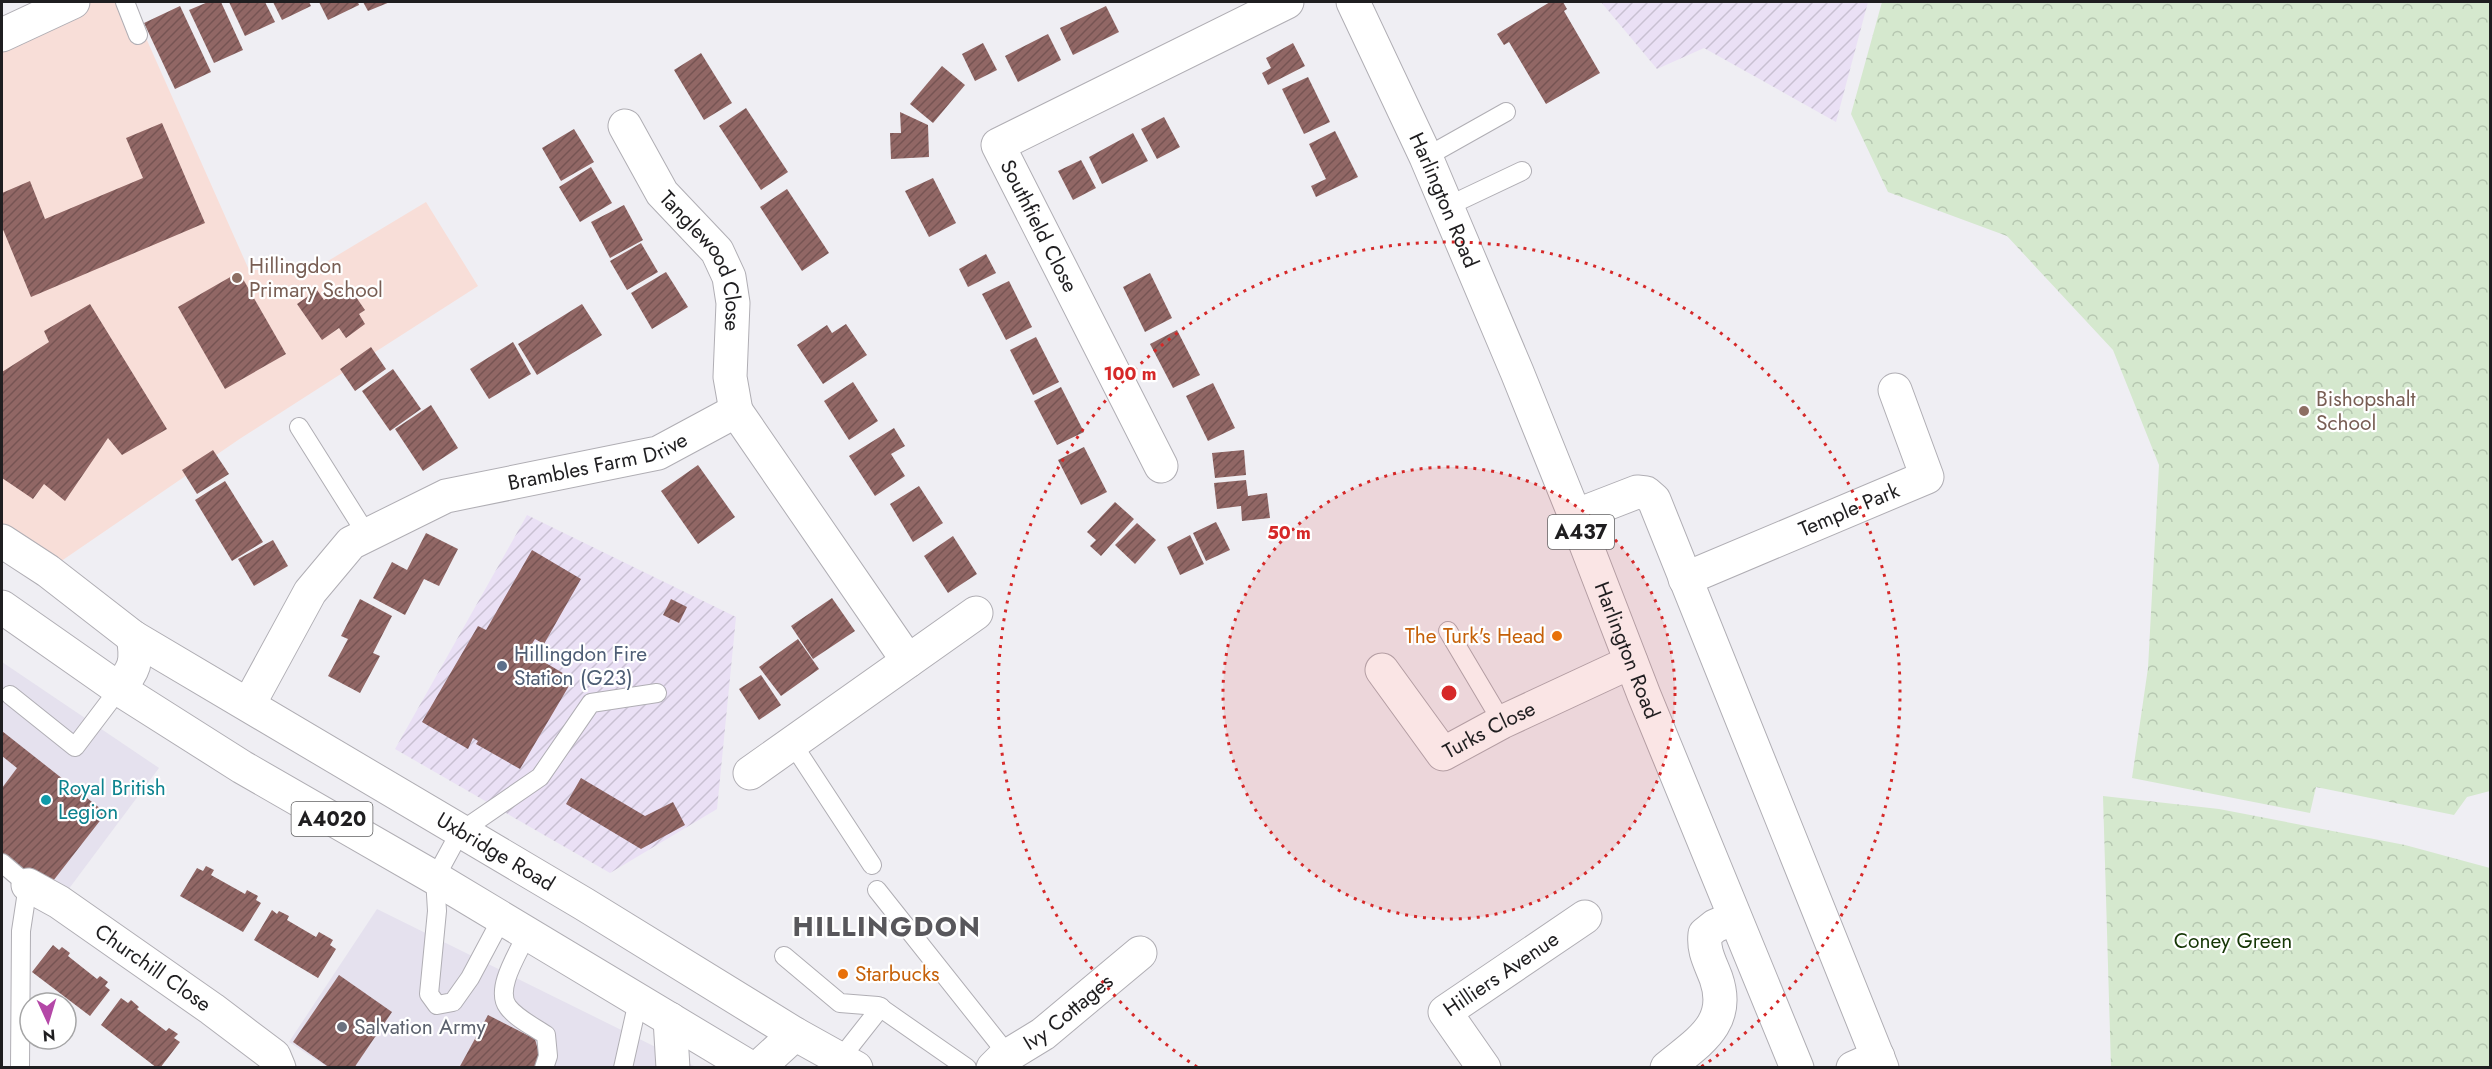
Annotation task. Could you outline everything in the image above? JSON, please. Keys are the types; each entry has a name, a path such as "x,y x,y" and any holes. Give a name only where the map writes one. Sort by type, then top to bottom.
{"street":[{"path":"2,35 73,2"},
{"name":"Southfield Close","path":"1161,466 998,145 1287,2"},
{"name":"Harlington Road","path":"1353,2 1426,157 1575,516 1631,662 1797,1068"},
{"name":"Tanglewood Close","path":"625,126 663,192 717,251 729,278 733,303 730,377 736,411"},
{"name":"Temple Park","path":"1685,579 1927,477 1895,390"},
{"path":"736,411 908,661"},
{"name":"Brambles Farm Drive","path":"249,704 310,592 351,543 446,496 658,453 736,411"},
{"path":"1575,516 1637,492 1646,493 1654,500 1871,1064"},
{"name":"Uxbridge Road","path":"2,541 48,571 133,637 584,904 821,1054"},
{"name":"A4020","path":"2,607 120,689 242,767 435,878 751,1068"},
{"path":"750,773 976,613"},
{"path":"120,689 134,669 136,655 133,637"},
{"name":"Turks Close","path":"1382,669 1443,754 1502,723 1631,662"},
{"name":"Churchill Close","path":"28,885 59,902 212,1009 276,1062"},
{"name":"Hilliers Avenue","path":"1484,1068 1445,1012 1585,918"},
{"path":"1667,1068 1702,1039 1719,1013 1721,1001 1714,975 1706,958 1705,934 1734,918"},
{"name":"Ivy Cottages","path":"1001,1061 1043,1034 1140,953"},
{"path":"670,1019 673,1068"},
{"path":"758,1068 821,1054"}],"lane":[{"path":"125,2 138,35"},
{"path":"1426,157 1506,112"},
{"path":"1446,207 1522,171"},
{"path":"299,427 367,535"},
{"path":"1448,631 1502,723"},
{"path":"10,695 75,747 120,689"},
{"path":"514,926 453,1002 437,1005 429,994 437,911 435,878 460,832 540,777 591,703 657,693"},
{"path":"792,743 872,865"},
{"path":"2,863 28,885 21,931 20,1068"},
{"path":"877,890 1001,1061"},
{"path":"514,926 502,998 509,1009 546,1035 548,1056 544,1068"},
{"path":"784,956 840,1003 881,1007 967,1068"},
{"path":"623,1068 638,1001"},
{"path":"821,1054 881,1007"}],"shaded area":[{"name":"Hillingdon Primary School","path":"73,2 130,2 249,270 313,270 426,202 478,286 241,438 54,566 2,527 2,35"},
{"path":"1601,2 1868,2 1836,122 1704,48 1657,69"},
{"path":"527,515 736,617 717,809 610,873 395,749"},
{"path":"2,662 159,768 59,902 2,861"},
{"path":"377,909 696,1067 327,1067 289,1042"}],"green space":[{"name":"Bishopshalt School","path":"1882,2 2490,2 2490,791 2467,797 2454,815 2316,787 2310,813 2132,778 2148,668 2159,465 2113,350 2007,236 1888,192 1851,114"},
{"name":"Coney Green","path":"2103,796 2219,809 2405,845 2490,868 2490,1067 2111,1067"}],"building":[{"path":"208,2 221,2 243,50 214,63 189,10"},
{"path":"229,2 265,2 275,22 245,36"},
{"path":"273,2 309,2 311,6 282,20"},
{"path":"319,2 358,2 359,5 328,20"},
{"path":"363,2 390,2 368,11"},
{"path":"1550,2 1563,2 1567,9 1564,11 1600,73 1546,104 1509,42 1504,45 1497,34"},
{"path":"180,6 211,72 175,89 144,23"},
{"path":"1106,6 1119,32 1073,55 1060,28"},
{"path":"1048,34 1061,60 1018,82 1005,56"},
{"path":"983,43 997,70 975,81 962,54"},
{"path":"1293,43 1305,66 1268,85 1262,73 1271,68 1266,58"},
{"path":"701,53 732,103 704,120 674,70"},
{"path":"942,66 965,85 933,123 910,104"},
{"path":"1308,77 1330,122 1304,134 1282,89"},
{"path":"746,108 788,172 761,190 719,126"},
{"path":"900,112 928,125 929,157 891,159 890,133 901,133"},
{"path":"1164,117 1180,147 1157,159 1141,129"},
{"path":"162,123 205,223 31,297 2,227 2,193 30,181 45,219 143,178 126,138"},
{"path":"574,129 594,162 561,181 542,148"},
{"path":"1335,131 1358,177 1316,197 1311,186 1326,179 1309,144"},
{"path":"1133,133 1148,161 1102,184 1089,157"},
{"path":"1081,160 1096,188 1073,200 1058,171"},
{"path":"591,167 612,203 580,222 559,187"},
{"path":"933,178 956,223 929,237 905,191"},
{"path":"787,189 829,253 802,271 760,207"},
{"path":"624,205 643,240 610,258 591,222"},
{"path":"641,243 658,272 627,290 610,261"},
{"path":"986,254 996,273 968,287 959,269"},
{"path":"239,272 286,354 225,389 178,307"},
{"path":"666,272 688,307 652,329 631,293"},
{"path":"1150,273 1172,318 1145,332 1123,287"},
{"path":"1009,281 1032,327 1006,340 982,294"},
{"path":"347,284 365,310 359,314 365,324 346,338 339,328 322,340 297,304 317,290 324,300"},
{"path":"90,304 167,429 122,455 108,438 65,501 44,484 33,499 2,478 2,372 49,342 44,331"},
{"path":"582,304 602,335 537,375 518,344"},
{"path":"846,324 867,355 823,384 797,345 827,325 832,333"},
{"path":"1177,330 1200,375 1173,388 1150,344"},
{"path":"1036,337 1059,382 1033,395 1010,350"},
{"path":"513,342 531,374 489,399 470,369"},
{"path":"371,347 386,369 355,391 340,369"},
{"path":"393,369 421,409 390,431 362,391"},
{"path":"853,382 878,421 849,440 824,401"},
{"path":"1213,383 1235,428 1208,441 1186,396"},
{"path":"1061,387 1084,432 1057,445 1034,401"},
{"path":"431,405 458,448 423,471 395,429"},
{"path":"894,428 905,446 891,454 905,476 875,496 849,456"},
{"path":"1084,447 1107,492 1081,505 1058,460"},
{"path":"213,450 229,474 197,494 182,470"},
{"path":"1244,450 1246,475 1215,478 1212,453"},
{"path":"698,465 735,517 698,544 661,491"},
{"path":"1246,480 1248,496 1267,493 1270,518 1242,521 1241,506 1217,509 1214,483"},
{"path":"225,481 263,542 232,561 195,500"},
{"path":"919,486 943,523 913,542 890,504"},
{"path":"1115,502 1134,519 1101,556 1090,546 1096,540 1087,532"},
{"path":"1216,522 1230,550 1206,561 1193,533"},
{"path":"1137,523 1156,540 1135,564 1115,545"},
{"path":"426,533 458,549 439,586 424,579 405,615 373,598 392,562 407,570"},
{"path":"1190,535 1204,564 1180,575 1167,547"},
{"path":"953,536 977,574 948,593 924,556"},
{"path":"273,540 288,566 254,586 238,559"},
{"name":"Hillingdon Fire Station (G23)","path":"532,550 581,579 544,644 535,639 527,652 573,679 520,769 476,744 478,741 473,738 468,749 422,722 478,626 486,630"},
{"path":"832,598 855,631 813,659 791,626"},
{"path":"360,599 392,616 373,653 380,656 360,693 328,676 348,639 341,636"},
{"path":"671,599 687,607 679,623 663,615"},
{"path":"798,639 819,669 781,696 759,667"},
{"path":"761,675 781,705 759,720 739,689"},
{"name":"Royal British Legion","path":"2,731 106,813 46,890 2,854 2,788 17,768 2,756"},
{"path":"581,778 645,816 673,802 685,825 641,849 566,804"},
{"path":"206,866 214,870 211,875 245,894 247,890 258,896 256,900 261,903 243,932 180,896 197,868 203,871"},
{"path":"272,910 277,914 279,911 289,916 287,920 316,937 319,932 333,940 330,945 336,949 318,978 254,940"},
{"path":"53,945 59,950 62,947 70,953 68,956 97,979 100,976 108,982 105,986 110,990 90,1016 78,1007 78,991 57,991 32,972"},
{"name":"Salvation Army","path":"339,975 392,1012 354,1068 330,1068 293,1042"},
{"path":"121,998 128,1003 131,1000 139,1007 137,1009 166,1031 169,1028 178,1034 174,1038 180,1042 160,1068 101,1025"},
{"path":"488,1015 535,1039 542,1064 540,1068 459,1068"}],"place":[{"name":"Hillingdon Primary School","path":"237,278"},
{"name":"Bishopshalt School","path":"2304,411"},
{"name":"The Turk's Head","path":"1557,636"},
{"name":"Hillingdon Fire Station (G23)","path":"502,666"},
{"name":"Royal British Legion","path":"46,800"},
{"name":"Starbucks","path":"843,974"},
{"name":"Salvation Army","path":"342,1027"}],"district":[{"name":"HILLINGDON","path":"887,926"}]}
